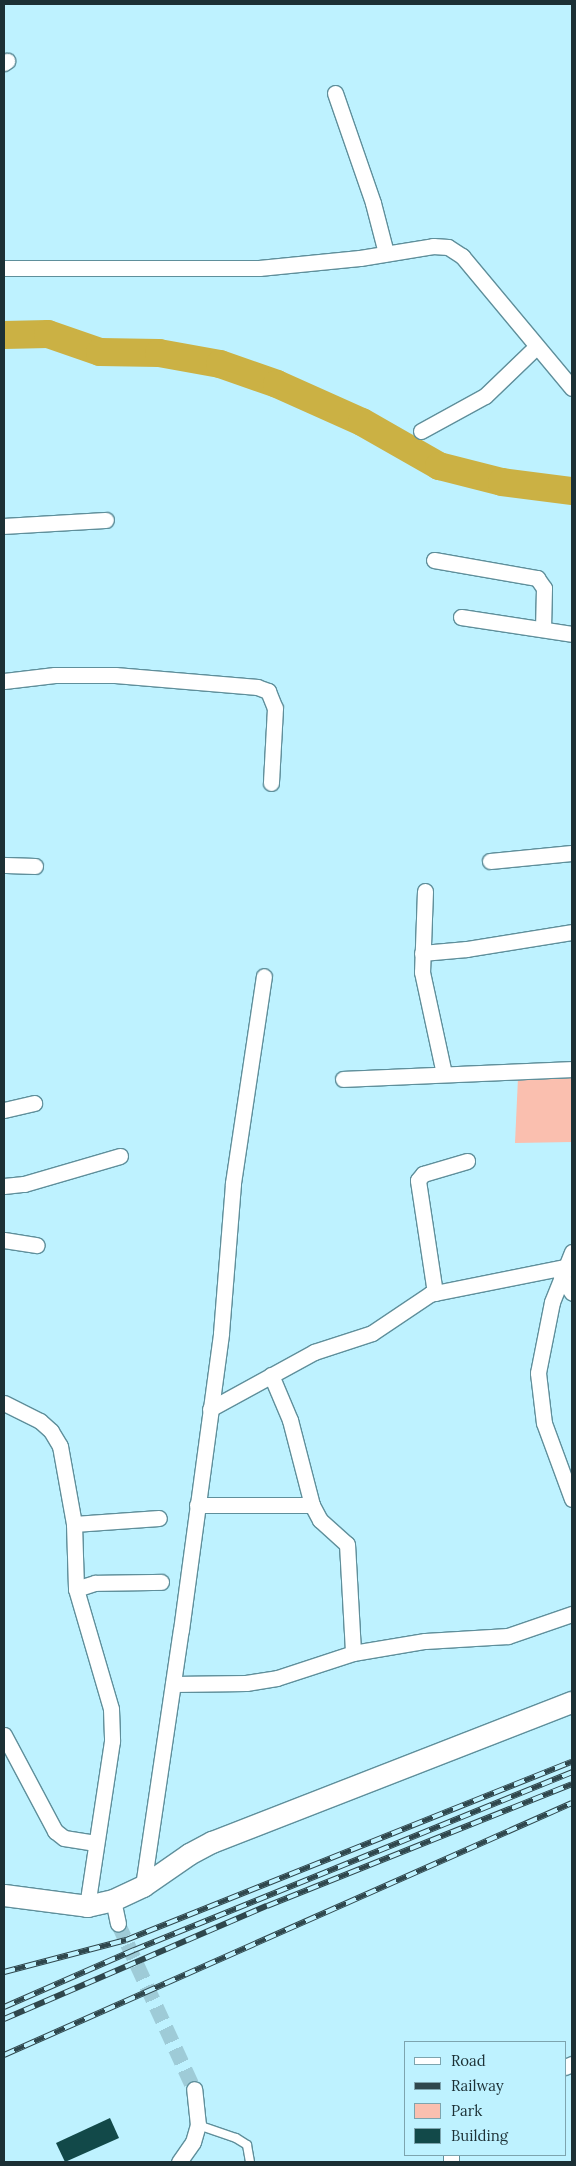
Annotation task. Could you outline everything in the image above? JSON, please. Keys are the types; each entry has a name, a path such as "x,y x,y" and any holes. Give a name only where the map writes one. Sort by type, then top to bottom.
{"street":[{"path":"335,93 373,203 386,253"},
{"path":"4,268 35,265 259,268 433,246 448,247 462,256 572,388"},
{"path":"421,431 485,396 536,347"},
{"path":"4,526 106,520"},
{"path":"434,560 537,578 544,588 543,629"},
{"path":"461,618 572,634"},
{"path":"4,681 55,675 115,675 257,687 268,691 274,698 275,708 270,783"},
{"path":"490,861 572,853"},
{"path":"4,864 35,866"},
{"path":"425,892 422,972 444,1074"},
{"path":"422,953 467,949 572,932"},
{"path":"143,1886 174,1684 221,1333 233,1183 264,976"},
{"path":"344,1079 572,1069"},
{"path":"4,1110 34,1102"},
{"path":"4,1186 24,1184 120,1156"},
{"path":"434,1293 418,1180 423,1174 467,1161"},
{"path":"4,1240 37,1246"},
{"path":"572,1252 563,1272 541,1345 538,1373 544,1423 572,1499"},
{"path":"210,1409 314,1352 372,1333 418,1300 434,1293 563,1272"},
{"path":"563,1272 572,1293"},
{"path":"271,1375 290,1420 312,1505 320,1520 347,1544 353,1653"},
{"path":"4,1403 40,1421 52,1431 60,1446 74,1524 76,1589 113,1724 87,1906"},
{"path":"197,1505 312,1505"},
{"path":"74,1524 159,1518"},
{"path":"76,1589 96,1583 161,1582"},
{"path":"174,1684 246,1682 277,1678 353,1653 425,1641 508,1636 572,1614"},
{"path":"4,1895 87,1906 113,1900 143,1886 189,1854 212,1842 572,1702"},
{"path":"4,1735 55,1831 64,1838 96,1843"},
{"path":"113,1900 118,1923"},
{"path":"178,2162 193,2142 198,2125 194,2089"}],"lane":[{"path":"198,2125 236,2138 247,2145 250,2162"}],"green space":[{"path":"572,1077 572,1142 515,1143 518,1078"}],"building":[{"path":"110,2118 119,2138 65,2162 56,2143"}],"waterway":[{"path":"4,335 48,334 100,352 159,353 220,364 277,384 362,422 439,466 502,482 572,491"}],"tunnel":[{"path":"118,1923 194,2089"}],"railway":[{"path":"4,1972 126,1940 572,1762"},
{"path":"4,2007 134,1950 572,1772"},
{"path":"4,2019 267,1906 572,1784"},
{"path":"4,2055 572,1803"}]}
